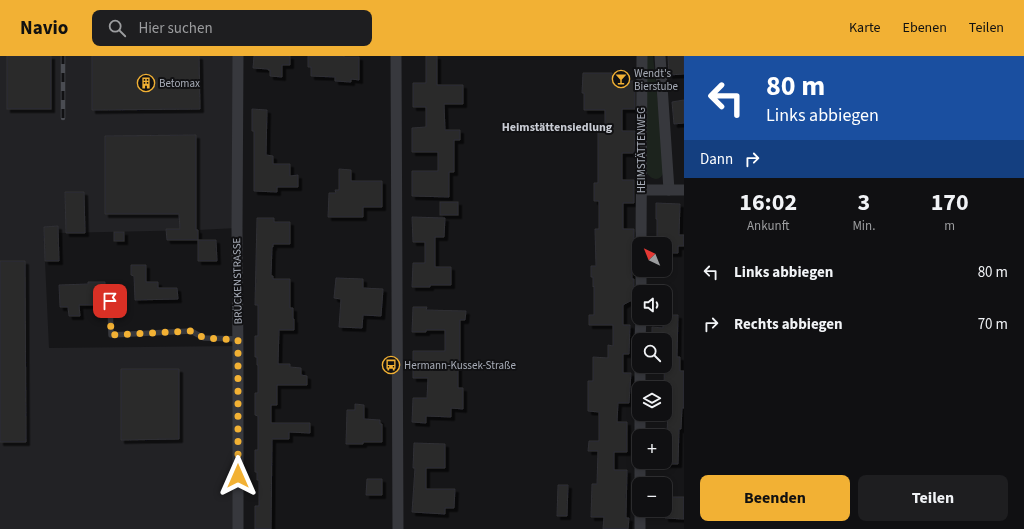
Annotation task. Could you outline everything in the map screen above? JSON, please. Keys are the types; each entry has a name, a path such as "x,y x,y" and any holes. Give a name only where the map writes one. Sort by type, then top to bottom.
{"street":[{"name":"BRÜCKENSTRASSE","path":"238,56 238,529"},
{"path":"396,56 398,529"},
{"name":"HEIMSTÄTTENWEG","path":"641,237 642,56"},
{"name":"HEIMSTÄTTENWEG","path":"660,56 669,190"},
{"path":"641,190 684,190"},
{"path":"640,517 640,529"}],"lane":[{"path":"110,301 111,335 192,331 204,338 238,340"}],"shaded area":[{"path":"0,56 238,56 237,228 59,233 59,261 45,261 49,348 238,346 238,529 0,529"},
{"path":"645,56 653,56 664,163 662,176 657,179 652,178 646,171"}],"building":[{"path":"7,56 51,56 51,109 7,109"},
{"name":"Betomax","path":"92,56 199,56 200,109 92,110"},
{"path":"254,56 290,56 290,65 282,65 282,77 270,76 270,70 268,69 253,68"},
{"path":"308,56 359,57 359,80 351,79 351,82 335,81 335,77 311,76 311,67 308,67"},
{"path":"426,56 437,56 437,85 463,85 463,104 444,104 445,130 460,130 460,140 454,140 454,172 449,172 449,197 412,196 412,171 438,171 438,152 412,152 412,128 426,127 426,107 413,107 413,83 426,83"},
{"path":"668,56 684,56 684,74 669,75"},
{"path":"583,73 612,73 612,81 635,81 635,109 622,109 622,131 635,131 634,153 622,153 622,180 634,180 634,203 623,203 623,229 634,229 634,237 632,237 632,279 634,279 634,285 632,285 632,301 623,305 623,325 630,325 629,354 623,354 623,373 631,373 629,403 618,403 617,422 627,422 627,452 614,452 614,470 627,470 626,518 629,518 628,529 603,529 604,517 591,517 592,484 597,484 598,451 588,451 589,441 599,441 599,412 588,411 588,381 593,381 593,357 608,358 608,345 613,346 613,325 589,325 589,315 594,315 594,286 593,287 593,277 591,277 591,266 596,266 595,229 599,229 599,201 594,201 594,183 598,183 598,132 605,132 605,110 584,110 584,93 582,93"},
{"path":"684,100 684,123 674,124 672,102"},
{"path":"252,109 267,110 266,155 273,156 273,164 290,164 290,176 298,175 298,187 277,187 277,192 254,191 254,131 252,131"},
{"path":"196,135 196,230 198,230 198,240 167,240 166,229 180,229 179,214 105,214 105,136"},
{"path":"339,169 351,170 351,181 382,181 382,207 363,207 363,217 328,217 329,193 336,193 335,190 339,190"},
{"path":"65,192 84,192 85,233 66,233"},
{"path":"440,202 458,202 458,215 440,215"},
{"path":"656,203 680,204 679,235 684,235 684,246 678,246 678,253 672,253 672,237 657,237"},
{"path":"412,217 445,218 444,237 435,237 435,267 451,267 451,285 412,287 413,263 425,263 425,242 413,242"},
{"path":"257,218 274,218 274,222 290,222 290,244 273,244 272,247 271,276 273,276 273,279 290,279 290,308 293,308 294,319 294,330 279,330 278,364 290,364 290,367 301,368 301,375 307,376 307,385 277,385 277,405 271,405 271,423 310,423 310,433 289,432 289,439 272,439 271,529 255,529 255,506 259,506 259,480 257,480 257,472 255,472 255,450 258,450 258,416 255,415 255,393 258,393 258,365 257,357 255,357 255,336 258,336 258,305 255,305"},
{"path":"58,226 59,261 45,261 44,227"},
{"path":"114,232 124,232 124,241 114,241"},
{"path":"198,240 216,240 217,261 198,261"},
{"path":"0,261 25,261 26,442 0,442"},
{"path":"131,265 146,265 146,282 158,282 158,288 177,288 178,299 135,300 134,276 131,275"},
{"path":"336,278 363,279 363,288 383,289 381,316 363,315 362,328 339,327 341,299 334,298"},
{"path":"88,282 105,282 105,300 102,300 101,305 79,305 80,316 69,316 68,307 60,307 59,285 88,284"},
{"path":"413,307 427,307 426,310 466,311 465,320 460,320 460,365 458,365 458,388 463,388 463,409 451,408 451,417 426,416 426,423 412,422 413,398 427,398 428,378 413,378 413,351 445,351 445,330 412,332"},
{"path":"672,315 678,315 677,357 680,357 680,371 684,371 684,408 682,408 681,429 679,429 678,464 672,464 672,429 667,429 668,421 672,421 672,381 664,381 664,373 672,373 672,333 652,333 652,327 663,328 663,325 672,325"},
{"path":"121,369 179,369 179,439 121,440"},
{"path":"355,404 364,405 364,419 380,420 380,424 382,424 382,442 346,444 347,410 355,410"},
{"path":"414,443 445,444 445,468 426,468 426,489 455,489 454,508 445,508 445,514 412,512 415,468 413,468"},
{"path":"367,479 382,479 382,495 366,495"},
{"path":"558,485 568,485 567,516 557,516"},
{"path":"672,497 684,497 684,519 665,518 672,517"}],"railway":[{"path":"63,56 63,118"}],"place":[{"name":"Wendt's Bierstube","path":"621,79"},
{"name":"Betomax","path":"146,83"},
{"name":"Hermann-Kussek-Straße","path":"391,365"}],"district":[{"name":"Heimstättensiedlung","path":"557,127"}],"route":[{"path":"110,301 111,335 192,331 204,338 238,340 238,476"}]}
